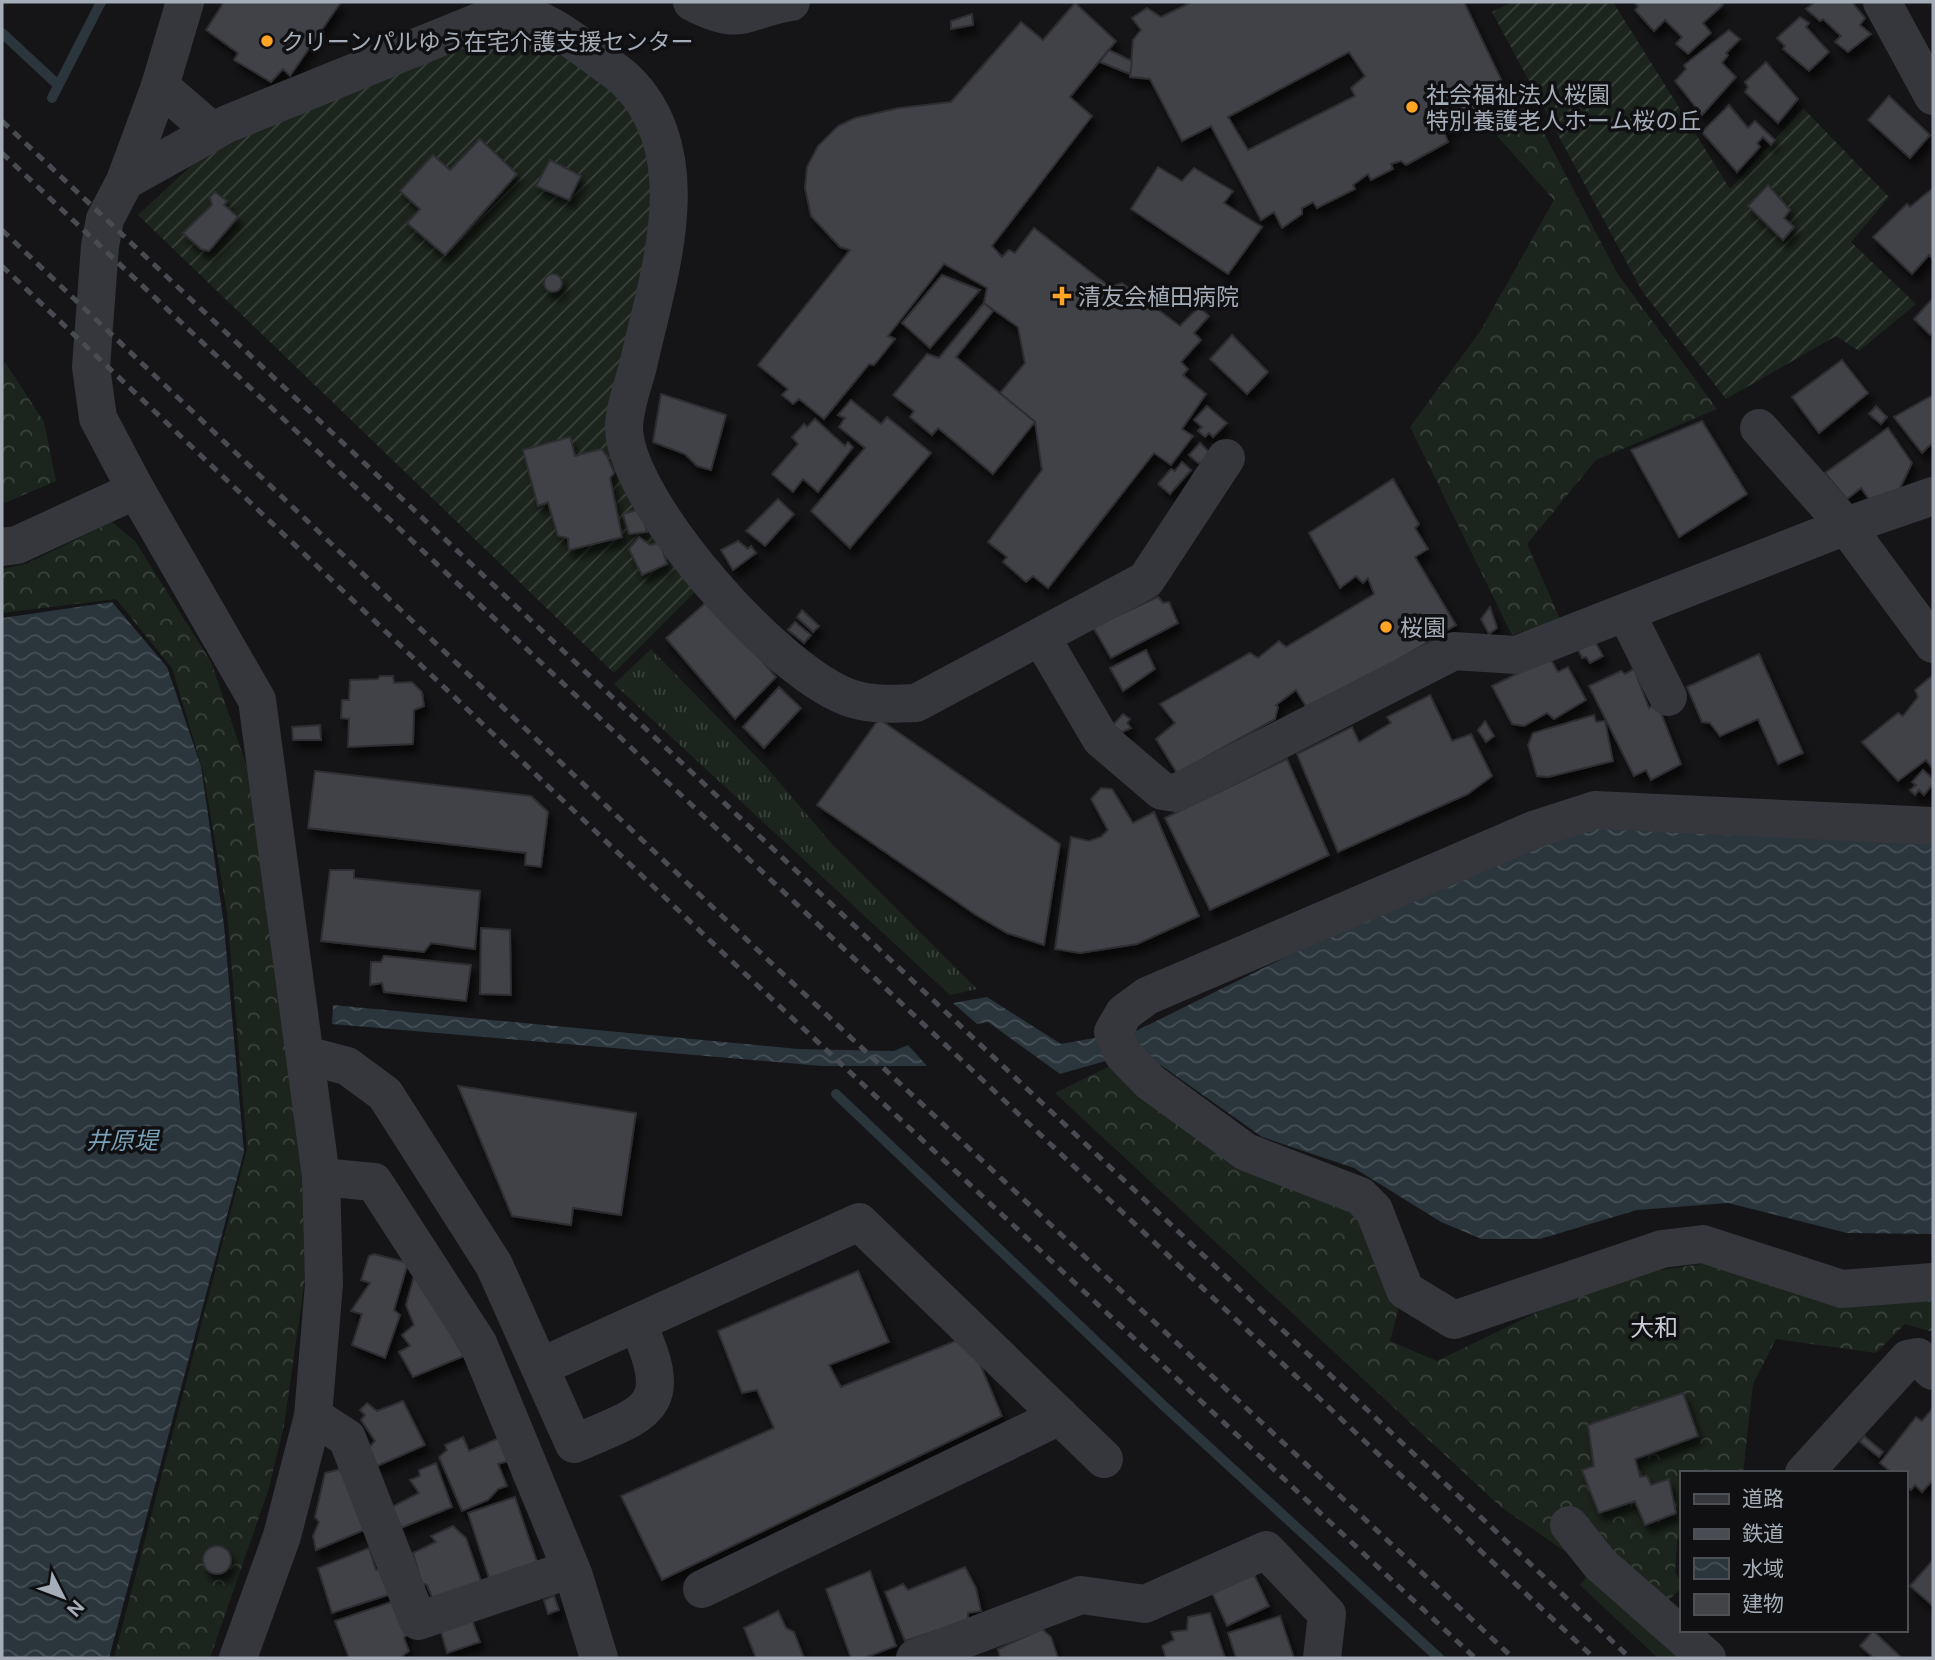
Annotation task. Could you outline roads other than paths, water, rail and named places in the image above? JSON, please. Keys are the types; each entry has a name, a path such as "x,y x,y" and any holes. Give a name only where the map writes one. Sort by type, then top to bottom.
{"street":[{"path":"185,2 160,86 125,181 106,219 100,246 91,368 99,418 136,490 257,700 321,1177 324,1284 313,1416 282,1536 238,1658"},
{"path":"692,2 718,15 747,16 784,3"},
{"path":"1882,2 1933,96"},
{"path":"125,181 212,131 508,10 522,7 559,30 629,83 661,135 669,188 664,246 624,428 631,463 677,540 720,596 816,682 853,699 890,705 916,703 1146,580 1226,458"},
{"path":"160,86 212,131"},
{"path":"1759,428 1846,526 1933,644"},
{"path":"2,547 18,545 136,490"},
{"path":"1041,637 1101,739 1161,791 1176,793 1454,651 1516,655 1846,526 1933,496"},
{"path":"1626,613 1668,697"},
{"path":"1933,827 1595,810 1536,829 1147,996 1124,1013 1112,1032 1123,1054 1150,1082 1246,1152 1360,1196 1374,1210 1405,1290 1454,1320 1662,1248 1703,1244 1842,1289 1933,1282"},
{"path":"305,1055 348,1066 385,1094 494,1265 573,1444 634,1418 651,1404 657,1383 653,1357 637,1323"},
{"path":"321,1177 374,1182 478,1343 570,1569 599,1658"},
{"path":"540,1367 859,1222 1104,1460"},
{"path":"1806,1471 1908,1359 1918,1357 1933,1371"},
{"path":"313,1416 348,1438 418,1621 570,1569"},
{"path":"702,1588 1060,1416"},
{"path":"1569,1525 1600,1564 1674,1613"},
{"path":"915,1658 1081,1595 1145,1604 1266,1550 1328,1614 1322,1658"},
{"path":"1688,1632 1707,1658"}],"water":[{"name":"井原堤","path":"112,602 167,667 201,766 224,925 244,1152 109,1658 2,1658 2,618"},
{"path":"1587,827 1933,843 1933,1234 1847,1233 1728,1203 1637,1210 1540,1239 1482,1239 1441,1222 1354,1168 1262,1137 1141,1051 1060,1074 988,1022 977,1024 953,1003 987,997 1061,1044 1138,1030 1389,906"},
{"path":"333,1005 798,1049 894,1051 908,1045 927,1066 822,1066 332,1024"}],"waterway":[{"path":"52,98 101,2"},
{"path":"2,33 58,85"},
{"path":"836,1094 1164,1406 1439,1658"}],"railway":[{"path":"2,121 1630,1658"},
{"path":"2,153 1594,1658"},
{"path":"2,230 766,958 1513,1658"},
{"path":"2,266 741,970 1475,1658"}],"place":[{"name":"クリーンパルゆう在宅介護支援センター","path":"267,41"},
{"name":"社会福祉法人桜園 特別養護老人ホーム桜の丘","path":"1412,107"},
{"name":"清友会植田病院","path":"1062,296"},
{"name":"桜園","path":"1386,627"}],"district":[{"name":"大和","path":"1654,1327"}]}
